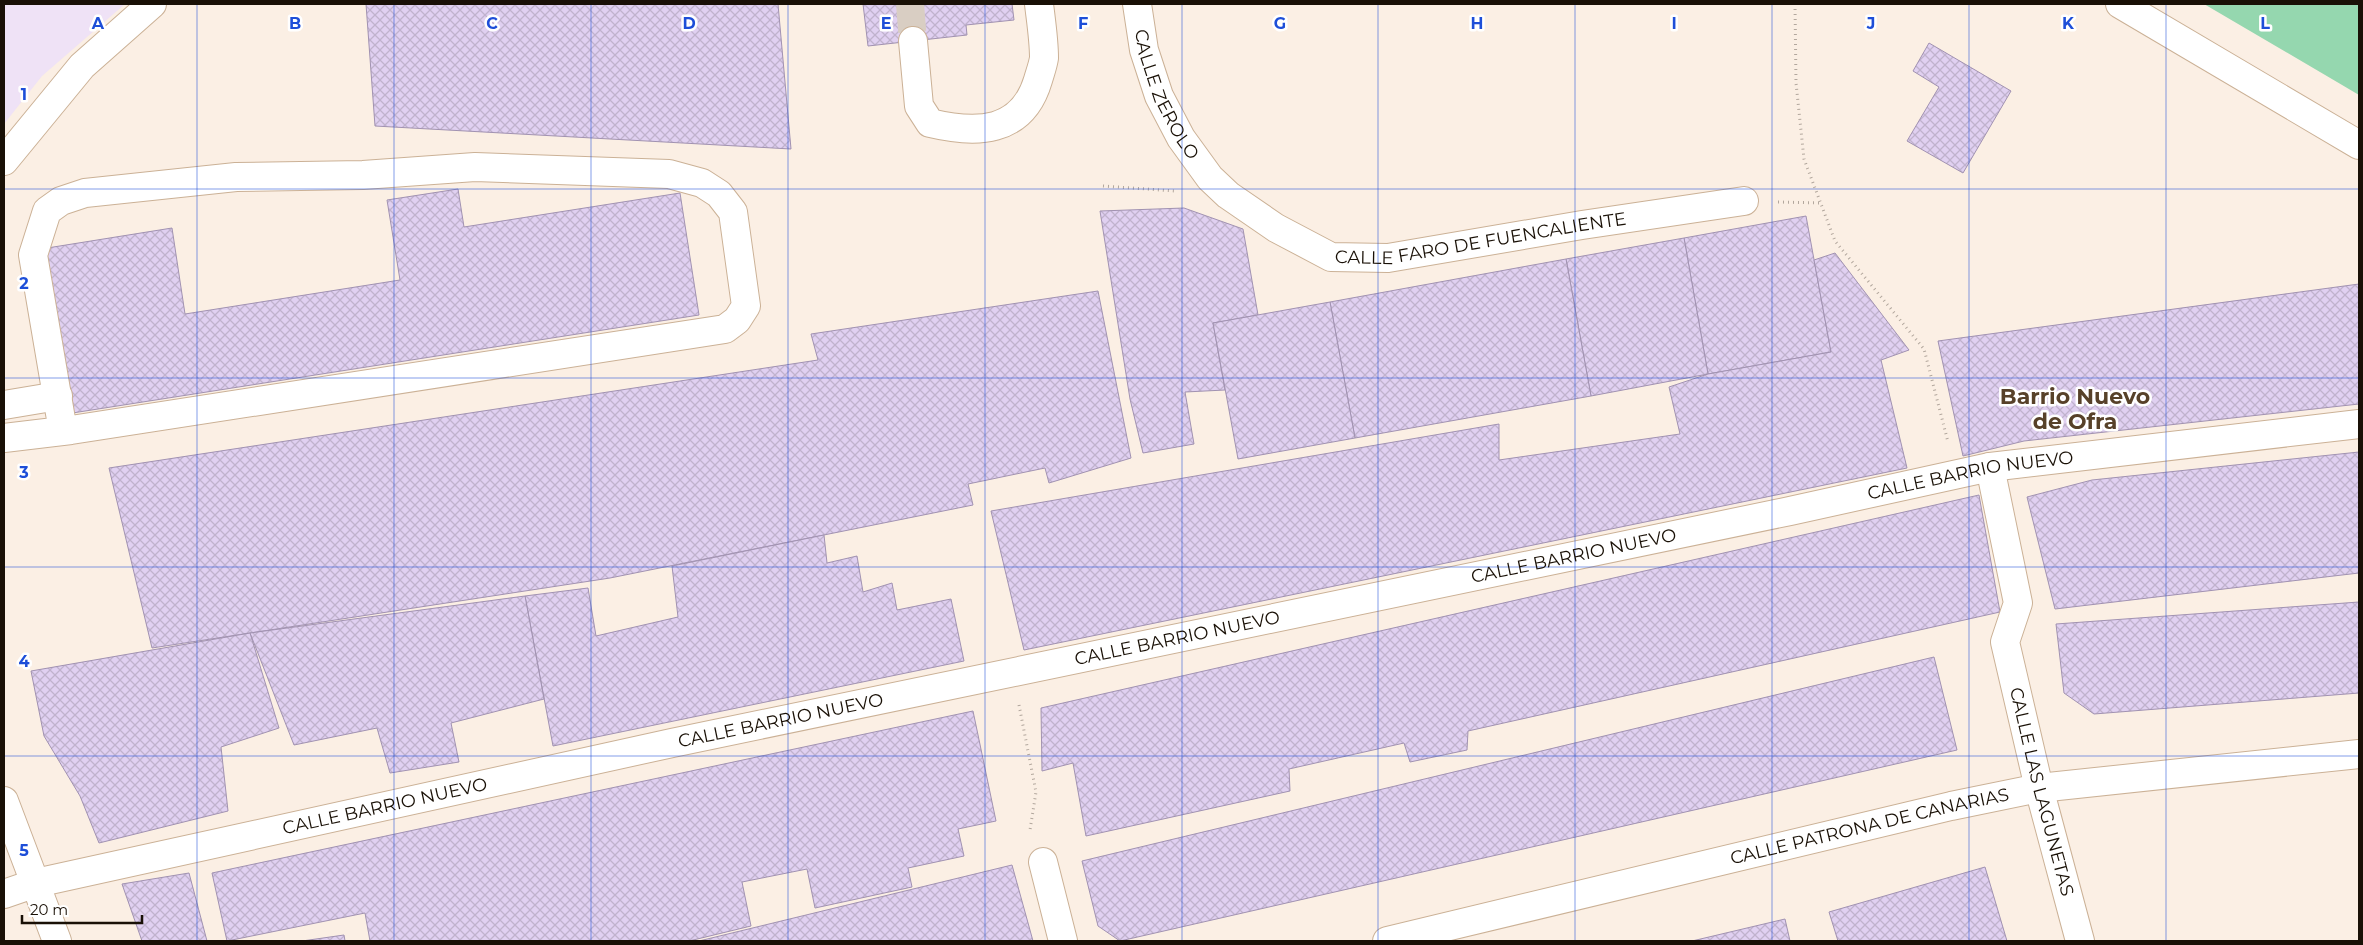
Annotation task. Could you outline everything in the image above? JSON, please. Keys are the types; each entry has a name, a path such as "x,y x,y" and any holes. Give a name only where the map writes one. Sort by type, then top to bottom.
{"street":[{"path":"4,161 82,66 152,4"},
{"path":"913,41 919,106 930,123 955,129 990,128 1018,116 1034,92 1044,59 1039,4"},
{"name":"CALLE ZEROLO","path":"1136,4 1144,50 1159,96 1181,138 1219,187"},
{"path":"2120,4 2359,144"},
{"path":"4,438 63,431 725,329 737,320 746,306 733,212 719,194 702,183 669,174 475,167 363,175 236,177 85,193 61,201 47,211 33,255 63,431"},
{"name":"CALLE FARO DE FUENCALIENTE","path":"1219,187 1276,228 1331,257 1388,258 1582,225 1744,201"},
{"path":"4,405 58,396"},
{"name":"CALLE BARRIO NUEVO","path":"4,894 36,883 672,743 1790,511 1990,466 2359,424"},
{"name":"CALLE LAS LAGUNETAS","path":"1990,466 2018,604 2005,642 2039,788 2080,941"},
{"name":"CALLE PATRONA DE CANARIAS","path":"1387,941 1951,806 2039,788 2359,754"},
{"path":"4,801 57,941"},
{"path":"1043,862 1063,941"}],"path":[{"path":"1795,4 1796,83 1804,159 1835,241 1924,350 1947,440"},
{"path":"1103,186 1219,187"},
{"path":"1744,201 1820,203"},
{"path":"1015,672 1036,792 1029,841 1043,862"}],"shaded area":[{"path":"4,4 125,4 42,76 4,124"}],"green space":[{"path":"2204,4 2359,4 2359,95 2337,82"}],"building":[{"path":"366,4 778,4 791,149 375,126"},
{"path":"863,4 1012,4 1014,20 966,25 967,35 868,46"},
{"path":"1929,43 2011,91 1963,173 1907,141 1939,87 1913,71"},
{"path":"458,189 464,227 680,193 699,315 66,414 41,249 172,228 185,314 400,280 387,200"},
{"path":"1184,208 1243,229 1258,315 1213,323 1225,390 1185,392 1194,444 1143,453 1130,399 1100,211"},
{"path":"1806,216 1831,352 1708,374 1684,238"},
{"path":"1684,238 1708,374 1591,396 1566,259"},
{"path":"1835,253 1909,350 1881,360 1907,468 1024,650 991,511 1499,424 1499,460 1680,434 1669,387 1708,374 1831,352 1814,260"},
{"path":"1566,259 1591,396 1355,438 1330,302"},
{"path":"2359,284 2359,404 2024,441 1963,456 1938,341"},
{"path":"1098,291 1131,458 1049,483 1045,468 968,484 973,505 610,578 152,648 109,468 818,360 811,334"},
{"path":"1330,302 1355,438 1238,459 1213,323"},
{"path":"2359,452 2359,573 2055,609 2027,497 2092,480"},
{"path":"1979,495 2000,612 1468,731 1467,750 1410,762 1404,743 1289,769 1290,791 1086,836 1073,763 1042,771 1041,708"},
{"path":"824,535 827,563 857,556 863,592 892,583 897,610 951,599 964,661 553,746 525,596 588,588 596,636 678,617 672,566"},
{"path":"525,596 544,699 451,723 459,762 390,773 377,728 294,745 250,633"},
{"path":"2359,602 2359,693 2094,714 2064,693 2056,624"},
{"path":"250,633 279,728 221,747 228,811 99,843 80,796 44,736 31,671"},
{"path":"1934,657 1957,750 1120,941 1098,926 1082,861"},
{"path":"973,711 996,821 958,829 964,856 908,868 912,887 815,908 807,869 742,882 751,926 689,941 370,941 365,913 227,941 212,873"},
{"path":"1012,865 1033,941 699,941"},
{"path":"1985,867 2007,941 1838,941 1829,912"},
{"path":"189,873 207,941 142,941 122,884"},
{"path":"1785,919 1790,941 1692,941"},
{"path":"344,935 345,941 302,941"}],"tunnel":[{"path":"910,4 913,41"}],"district":[{"name":"Barrio Nuevo de Ofra","path":"2075,408"}]}
